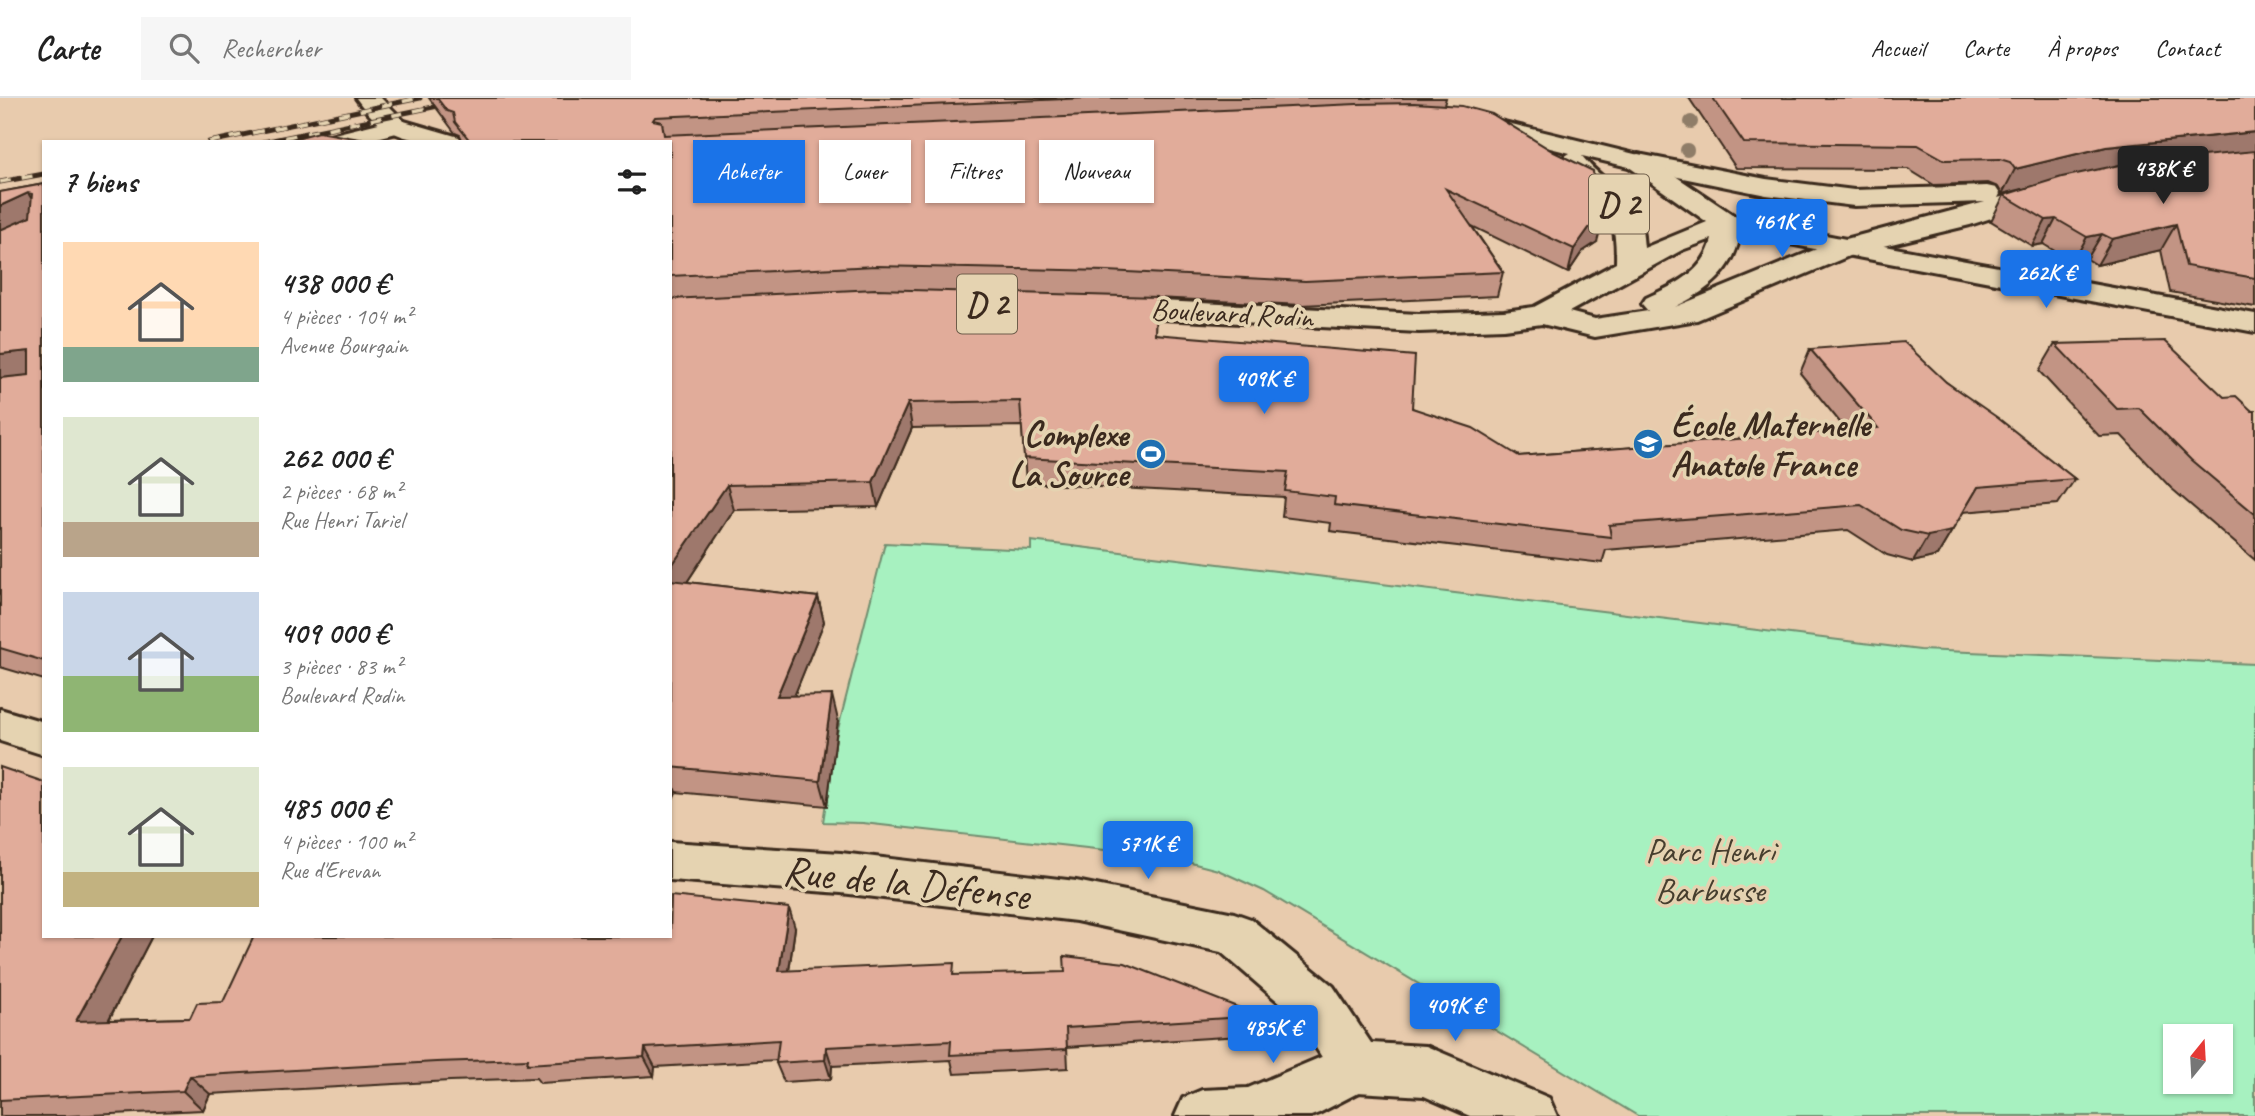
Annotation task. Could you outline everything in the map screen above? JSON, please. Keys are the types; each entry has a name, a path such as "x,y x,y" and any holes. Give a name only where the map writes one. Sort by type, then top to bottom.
{"main road":[{"path":"368,98 395,126 443,140"},
{"name":"D 2","path":"1447,118 1483,123 1639,162 1728,224 1726,251 1717,267 1685,290 1615,325"},
{"name":"D 2","path":"1483,123 1572,160 1579,171 1616,200 1631,231 1630,266 1542,315"},
{"path":"339,140 395,126"},
{"path":"1572,160 1589,163 1728,224 2255,323"},
{"path":"1639,162 1766,187 1854,198 1928,198 2042,191 2079,184"},
{"path":"1846,247 1960,219 2042,191"},
{"path":"1630,266 1672,244 1728,224 1777,210 1854,198"},
{"path":"1846,247 1890,211 1928,198"},
{"name":"D 2","path":"1542,315 1595,328 1686,314 1846,247"},
{"name":"Boulevard Rodin","path":"1080,306 1419,323 1504,320 1542,315"},
{"path":"0,725 42,738"},
{"name":"Rue de la Défense","path":"672,861 841,873 1076,901 1234,934 1315,1003 1357,1068"},
{"path":"1202,1116 1248,1114 1300,1095 1357,1068 1426,1071 1530,1116"}],"green space":[{"name":"Parc Henri Barbusse","path":"1031,541 1920,650 2255,664 2255,1116 1638,1116 1264,891 1218,870 1168,857 863,823 823,822 836,737 885,543 1031,550"}],"building":[{"path":"437,98 1088,98 655,117 653,120 662,122 664,135 1357,104 1462,106 1492,114 1554,152 1593,171 1595,200 1603,219 1589,228 1574,249 1446,189 1503,272 1305,281 1107,271 876,266 672,276 672,140 469,140 455,122 453,113 447,111"},
{"path":"1713,98 2255,98 2255,132 2106,147 2015,169 2010,162 2000,159 1945,160 1918,145 1744,143"},
{"path":"319,132 365,140 289,140"},
{"path":"2255,151 2255,278 2186,266 2176,224 2112,239 2102,234 2087,237 2056,219 2046,220 2004,195 2062,177 2129,163"},
{"path":"42,184 42,660 0,648 0,378 29,375 29,351 0,354 0,230 30,217 32,194 28,193 0,206 0,192"},
{"path":"876,289 1156,297 1155,334 1415,356 1412,408 1473,428 1519,456 1878,428 1810,349 1904,342 1946,382 1998,418 2075,479 1978,487 1952,531 1928,536 1901,530 1861,505 1609,525 1611,537 1334,505 1335,497 1285,491 1288,472 1024,458 1020,401 908,403 873,482 727,485 672,565 672,299"},
{"path":"2165,341 2224,397 2236,396 2255,411 2255,514 2191,460 2139,408 2117,409 2055,344"},
{"path":"672,580 818,597 777,696 832,695 820,781 672,767"},
{"path":"0,767 42,781 42,938 121,938 76,1021 190,1018 197,1003 223,1002 253,938 672,938 672,896 789,908 779,971 954,963 953,975 1065,972 1064,956 1125,963 1260,1016 1066,1028 1067,1049 950,1055 951,1041 826,1047 825,1060 776,1063 779,1040 645,1048 644,1057 527,1064 528,1059 436,1062 190,1076 183,1091 0,1100"}],"railway":[{"path":"219,140 420,98"},
{"path":"273,140 477,98"},
{"path":"0,182 42,174"}],"place":[{"name":"École Maternelle Anatole France","path":"1648,444"},
{"name":"Complexe La Source","path":"1151,454"}]}
